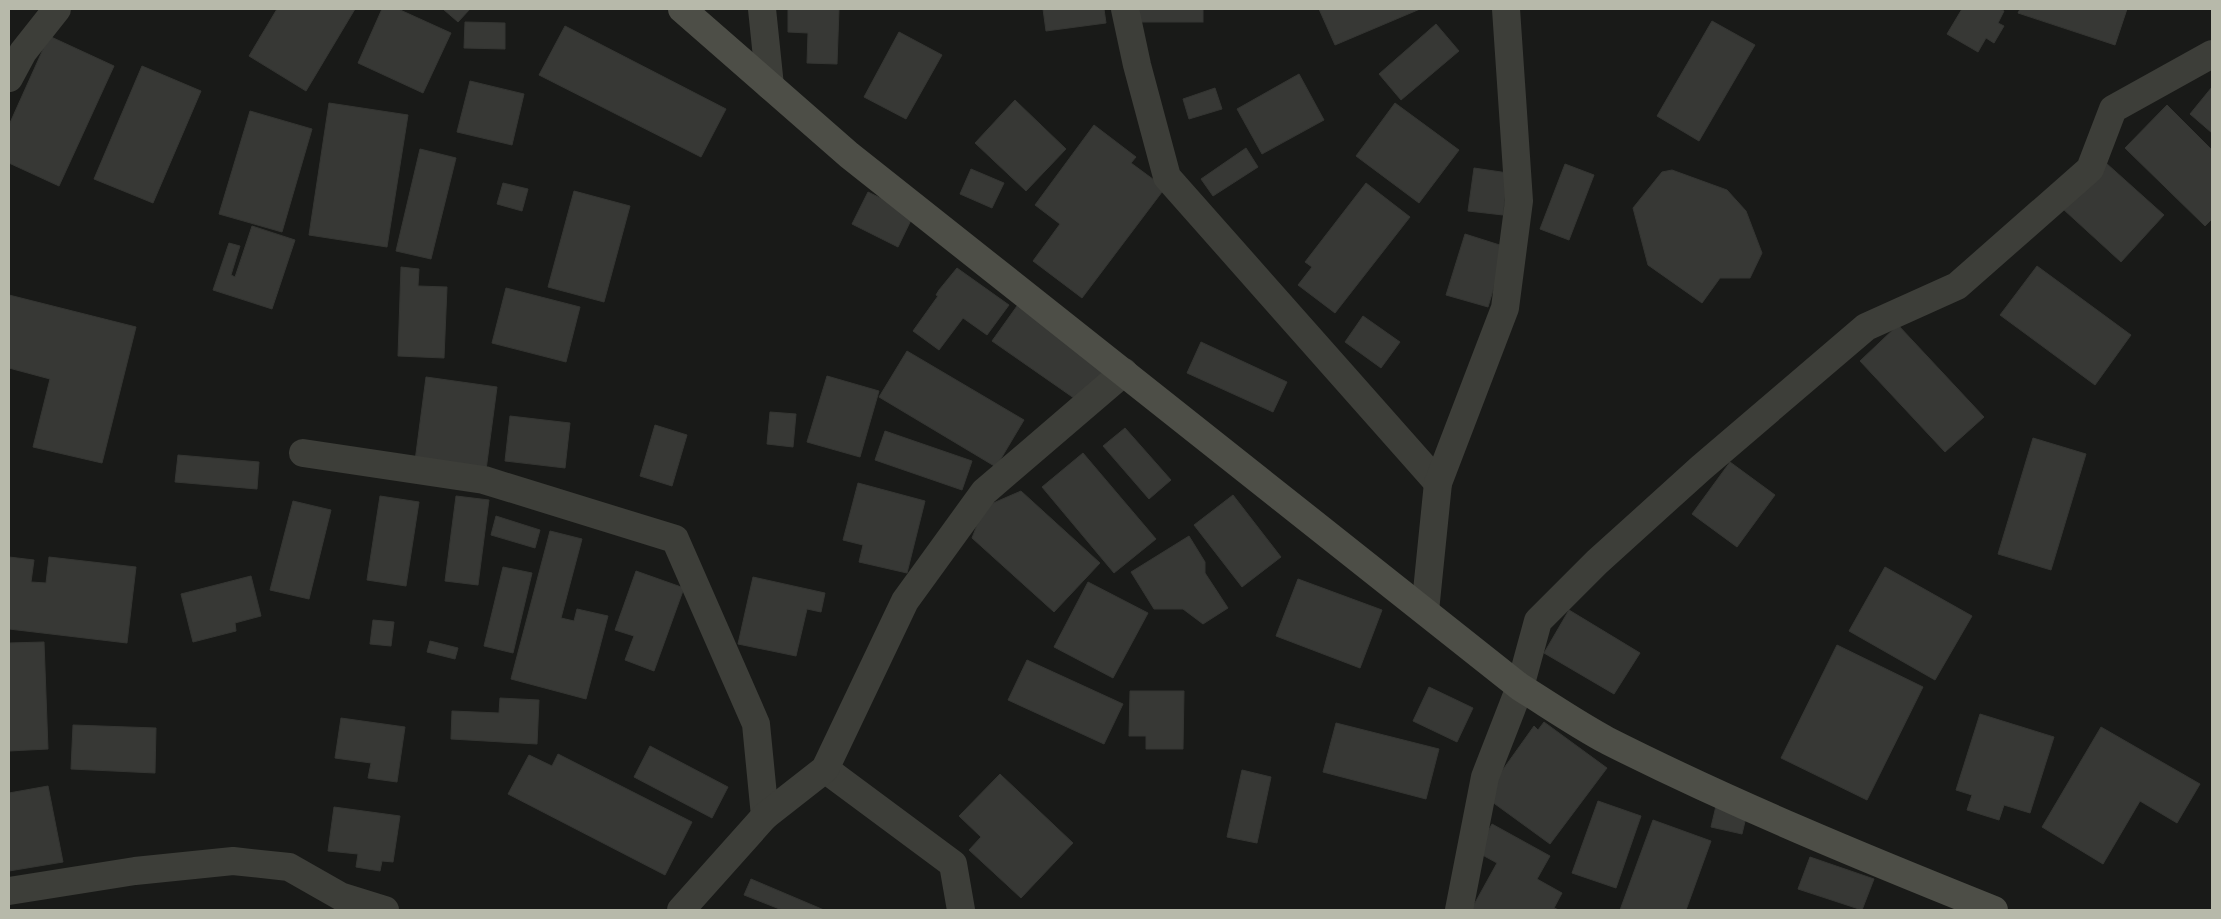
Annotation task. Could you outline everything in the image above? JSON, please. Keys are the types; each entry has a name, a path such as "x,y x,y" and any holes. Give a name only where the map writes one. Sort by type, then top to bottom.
{"street":[{"path":"9,78 23,52 57,9"},
{"path":"682,9 849,155 1520,687 1606,740 1714,791 1910,876 1994,910"},
{"path":"762,9 770,86"},
{"path":"1125,9 1137,65 1167,177 1438,483"},
{"path":"1425,611 1438,483 1505,308 1519,201 1506,9"},
{"path":"1459,910 1485,777 1520,687 1538,621 1597,562 1701,468 1866,327 1957,286 2090,169 2113,108 2212,54"},
{"path":"681,910 765,816 826,769 905,601 984,492 1124,372"},
{"path":"303,453 484,480 675,539 756,724 765,816"},
{"path":"826,769 954,864 962,910"},
{"path":"9,891 135,871 233,861 289,867 340,896 385,910"}],"building":[{"path":"277,9 355,9 306,91 249,56"},
{"path":"382,9 398,9 451,33 423,93 358,63"},
{"path":"443,9 470,9 458,22"},
{"path":"788,9 839,9 837,64 807,63 808,33 788,32"},
{"path":"1043,9 1104,9 1106,23 1046,31"},
{"path":"1129,9 1203,9 1203,22 1129,22"},
{"path":"1319,9 1420,9 1335,45"},
{"path":"1962,9 1999,9 2004,11 1998,23 2004,26 1994,43 1986,38 1978,52 1947,34"},
{"path":"2020,9 2127,9 2115,45 2018,13"},
{"path":"1712,21 1755,45 1699,141 1657,116"},
{"path":"465,22 505,23 505,49 464,48"},
{"path":"1436,24 1459,51 1401,100 1379,74"},
{"path":"565,26 726,109 701,157 539,75"},
{"path":"899,32 942,55 906,119 864,97"},
{"path":"49,36 114,66 59,186 9,163 9,125"},
{"path":"142,66 201,91 153,203 94,179"},
{"path":"1299,74 1324,120 1262,154 1237,109"},
{"path":"470,81 524,94 512,145 457,132"},
{"path":"2212,87 2212,133 2190,114"},
{"path":"1215,88 1222,109 1189,119 1183,99"},
{"path":"1015,100 1066,149 1026,191 975,143"},
{"path":"329,103 408,115 387,247 309,235"},
{"path":"1395,103 1459,150 1419,203 1356,156"},
{"path":"2167,105 2212,150 2212,219 2205,226 2125,148"},
{"path":"250,111 312,129 282,232 219,214"},
{"path":"1094,125 1136,157 1131,163 1165,188 1082,298 1033,261 1060,224 1035,205"},
{"path":"1246,148 1258,167 1213,196 1201,179"},
{"path":"420,149 456,158 431,259 396,251"},
{"path":"2106,163 2164,215 2121,262 2063,209"},
{"path":"1565,164 1594,175 1569,240 1540,229"},
{"path":"1474,168 1508,173 1503,215 1468,211"},
{"path":"971,169 1004,183 992,208 960,194"},
{"path":"1672,170 1727,190 1746,211 1762,253 1750,278 1720,278 1702,303 1648,265 1633,208 1662,172"},
{"path":"503,183 528,189 522,211 497,204"},
{"path":"1366,183 1410,217 1335,313 1298,285 1312,267 1305,262"},
{"path":"574,191 630,206 604,302 548,287"},
{"path":"868,192 914,214 898,247 852,224"},
{"path":"252,226 295,240 272,309 213,290 229,243 240,246 231,275 235,277"},
{"path":"1465,234 1506,247 1488,307 1446,295"},
{"path":"2037,266 2131,335 2095,385 2000,315"},
{"path":"401,267 419,269 418,286 447,287 444,358 398,356"},
{"path":"957,268 1009,305 987,335 963,318 939,350 913,331 938,296 936,295 939,290"},
{"path":"506,288 580,307 566,362 492,343"},
{"path":"9,295 136,327 102,463 33,447 50,379 9,368"},
{"path":"1017,306 1106,368 1081,403 992,341"},
{"path":"1363,316 1400,342 1381,368 1345,342"},
{"path":"1898,325 1984,417 1945,452 1860,361"},
{"path":"1201,342 1287,382 1273,412 1187,373"},
{"path":"907,351 1024,420 996,467 879,397"},
{"path":"827,376 879,391 860,457 807,442"},
{"path":"426,377 497,387 486,470 415,461"},
{"path":"770,412 796,414 793,447 767,444"},
{"path":"510,416 570,423 565,468 505,461"},
{"path":"655,425 687,435 672,486 640,476"},
{"path":"1125,428 1171,480 1149,499 1103,446"},
{"path":"885,431 972,461 962,490 875,460"},
{"path":"2033,438 2086,454 2051,570 1998,554"},
{"path":"1083,453 1156,539 1114,573 1042,487"},
{"path":"178,455 259,462 257,489 175,482"},
{"path":"1730,462 1775,495 1737,547 1692,514"},
{"path":"858,483 925,501 907,573 859,562 863,545 843,540"},
{"path":"1021,491 1100,563 1054,612 972,538 984,507"},
{"path":"1233,495 1281,557 1242,587 1194,525"},
{"path":"380,496 419,502 406,586 367,580"},
{"path":"456,496 489,500 478,585 445,581"},
{"path":"293,501 331,510 309,599 270,590"},
{"path":"496,516 540,530 535,548 491,535"},
{"path":"550,531 582,539 561,618 574,621 577,609 608,616 586,699 511,679"},
{"path":"1189,536 1205,562 1205,573 1228,608 1203,624 1183,609 1154,609 1131,572"},
{"path":"9,557 34,560 31,582 46,583 49,557 136,567 127,643 9,629"},
{"path":"503,567 532,573 513,653 484,646"},
{"path":"1885,567 1972,616 1935,680 1849,631"},
{"path":"636,571 684,588 654,671 625,660 634,636 615,630"},
{"path":"251,576 261,616 235,623 236,631 193,642 181,594"},
{"path":"753,577 825,593 821,612 807,609 796,656 738,644"},
{"path":"1298,579 1382,610 1360,668 1276,636"},
{"path":"1088,582 1148,613 1113,678 1054,647"},
{"path":"1569,610 1640,653 1614,694 1544,653"},
{"path":"373,620 394,622 391,646 370,644"},
{"path":"430,641 458,648 455,659 427,652"},
{"path":"44,642 48,749 9,751 9,643"},
{"path":"1837,645 1923,687 1867,800 1781,758"},
{"path":"1027,660 1123,704 1104,744 1008,700"},
{"path":"1429,687 1473,708 1457,742 1413,721"},
{"path":"1130,691 1184,691 1183,749 1146,749 1146,736 1129,736"},
{"path":"500,698 539,700 537,744 451,739 452,711 499,713"},
{"path":"1980,714 2054,737 2030,813 2004,805 1999,820 1967,810 1972,795 1956,790"},
{"path":"341,718 405,727 397,782 368,778 371,763 335,758"},
{"path":"1544,722 1607,768 1550,844 1484,796 1534,726 1538,730"},
{"path":"1336,723 1439,749 1426,799 1323,772"},
{"path":"73,725 156,728 155,773 71,769"},
{"path":"2101,727 2200,784 2177,823 2140,801 2103,864 2042,827"},
{"path":"650,746 728,787 712,818 634,777"},
{"path":"558,754 692,822 665,875 508,794 529,755 552,766"},
{"path":"1242,770 1271,777 1257,843 1227,837"},
{"path":"1000,774 1073,843 1021,898 969,850 981,837 959,816"},
{"path":"48,786 63,862 9,871 9,793"},
{"path":"1598,801 1641,816 1616,888 1572,873"},
{"path":"1716,806 1747,813 1742,834 1711,827"},
{"path":"334,807 400,816 393,862 382,861 380,871 356,867 358,854 328,851"},
{"path":"1653,820 1711,841 1686,910 1620,910"},
{"path":"1492,824 1550,856 1537,879 1562,893 1554,908 1559,910 1471,910 1497,863 1477,852"},
{"path":"1810,857 1874,879 1862,910 1798,889"},
{"path":"751,879 824,910 782,910 744,895"}]}
